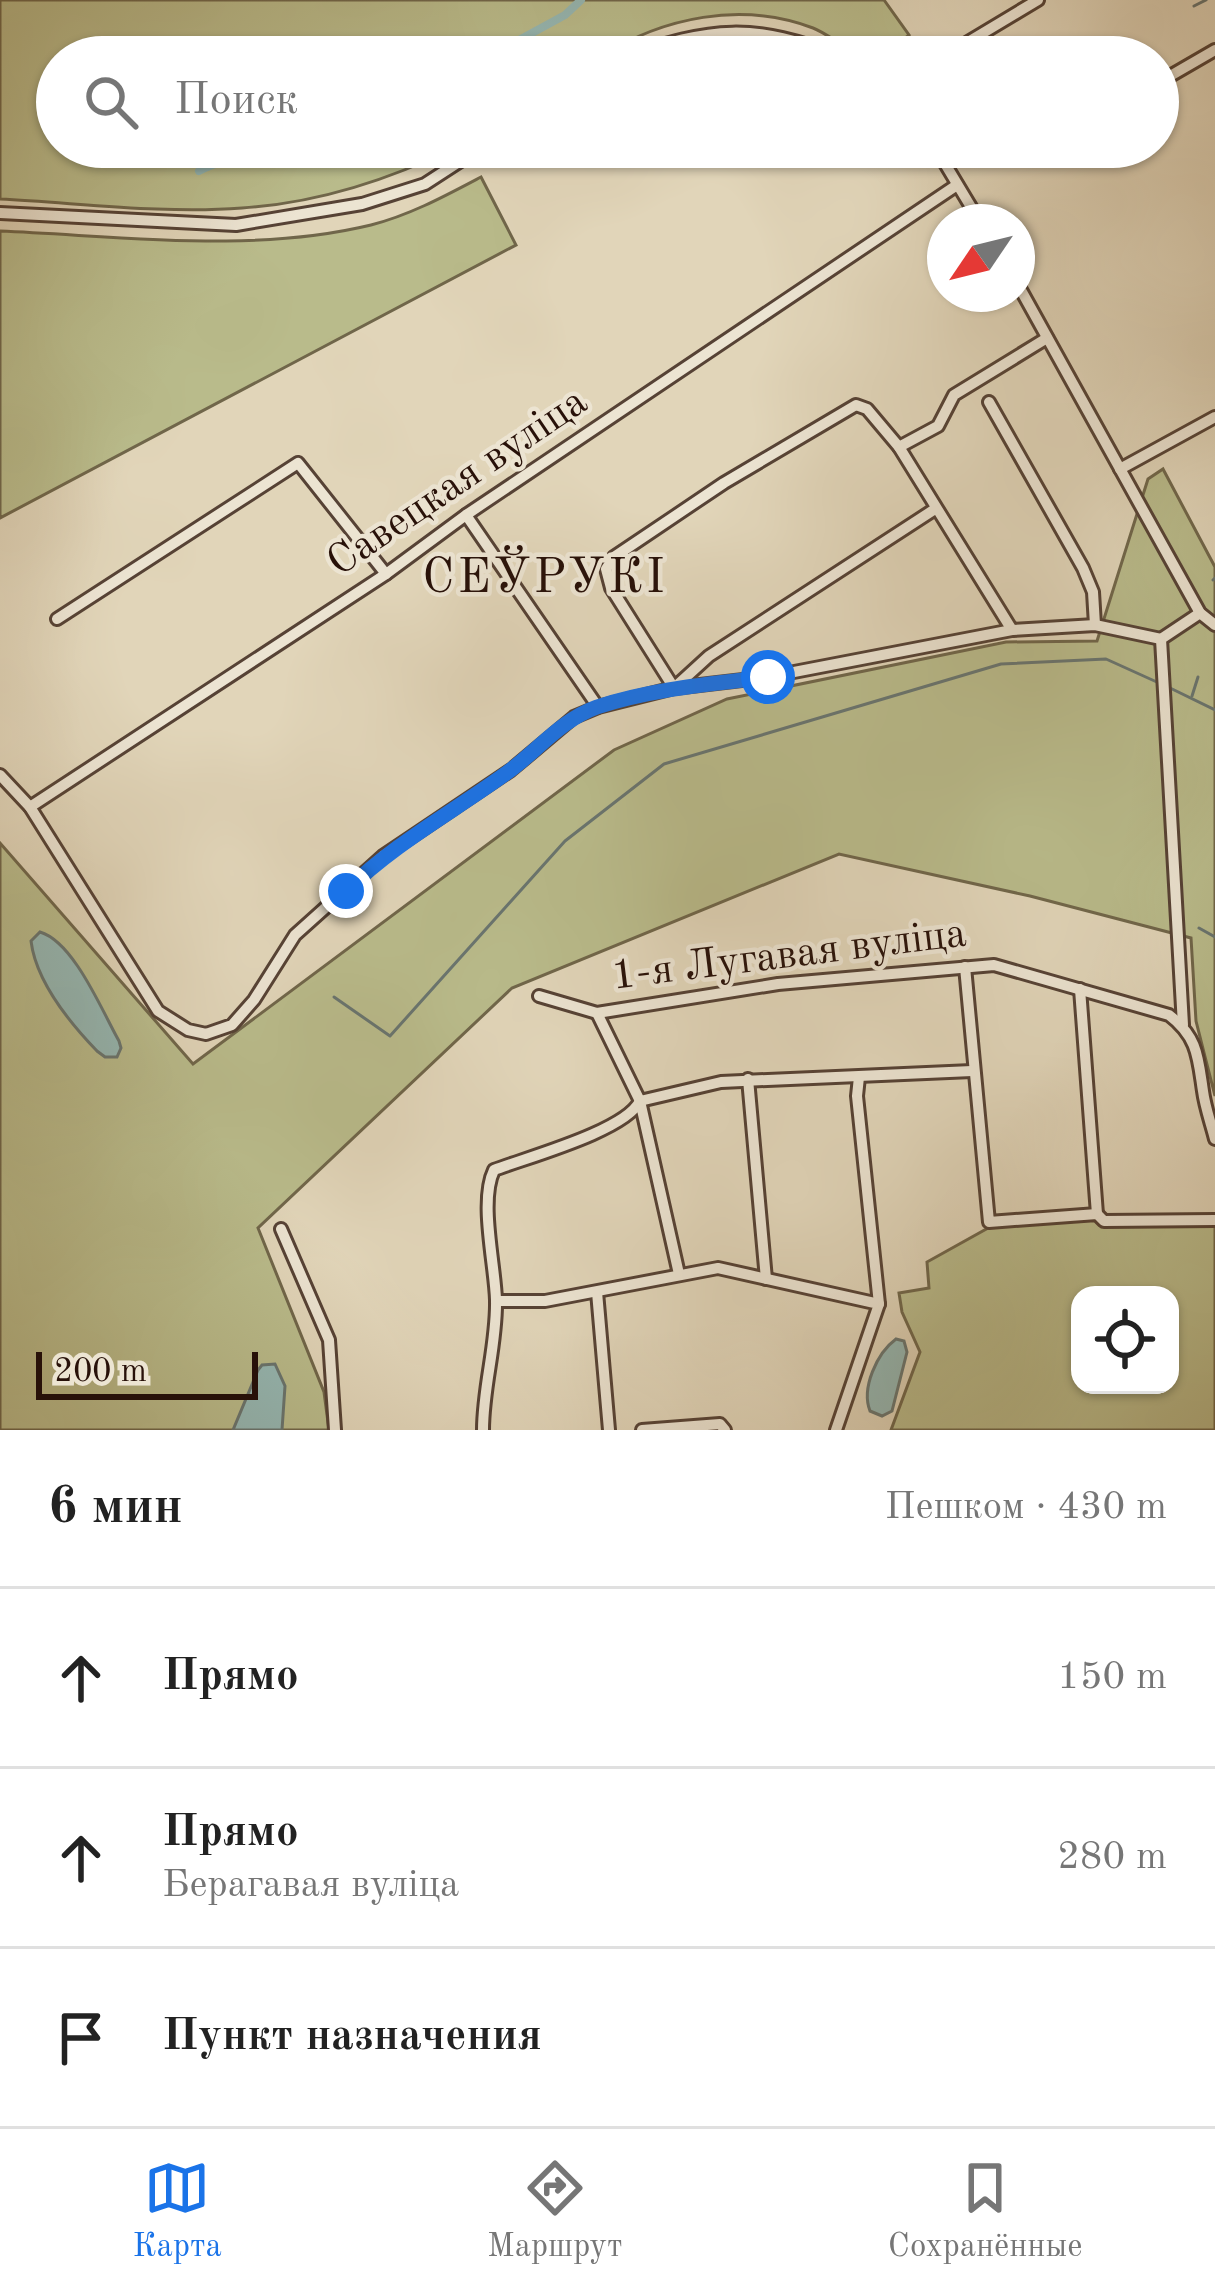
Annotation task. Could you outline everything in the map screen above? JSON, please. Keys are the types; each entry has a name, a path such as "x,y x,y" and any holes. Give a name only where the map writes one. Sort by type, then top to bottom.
{"street":[{"path":"984,36 1032,2"},
{"path":"686,36 728,31 777,36"},
{"path":"1179,70 1215,50"},
{"path":"0,213 236,225 362,204 425,184 450,168"},
{"path":"947,168 969,204"},
{"name":"Савецкая вуліца","path":"30,807 386,574 466,515 957,185"},
{"path":"1033,312 1200,613 1215,626"},
{"path":"899,448 938,426 954,395 1048,338"},
{"path":"989,402 1083,568 1093,592 1095,625"},
{"path":"674,688 611,588 607,569 614,557 724,483 856,406 867,409 899,448 1012,630"},
{"path":"1120,469 1215,417"},
{"path":"58,619 298,463 386,574"},
{"path":"674,688 709,656 935,508"},
{"path":"466,515 598,706"},
{"path":"0,775 30,807 158,1011 188,1030 206,1034 238,1019 296,935 383,856 511,770 574,717 598,706 674,688 768,677 1012,630 1095,625 1161,639 1200,613"},
{"path":"1161,639 1183,1025 1198,1048 1215,1139"},
{"name":"1-я Лугавая вуліца","path":"539,996 597,1013 778,984 994,965 1169,1015 1183,1025"},
{"path":"965,967 989,1222 1097,1214"},
{"path":"1080,989 1097,1214 1104,1221 1215,1220"},
{"path":"597,1013 640,1101 680,1274"},
{"path":"484,1430 496,1301 490,1239 494,1170 633,1114 640,1101 673,1090 748,1079 972,1071"},
{"path":"836,1430 879,1304 868,1227 857,1096 860,1078"},
{"path":"748,1079 766,1279"},
{"path":"281,1229 328,1340 335,1430"},
{"path":"496,1301 545,1301 718,1268 879,1304"},
{"path":"597,1292 608,1430"},
{"path":"642,1430 706,1423 720,1424 725,1430"}],"green space":[{"path":"0,0 884,0 909,35 827,36 786,20 731,15 676,23 641,36 36,36 36,168 409,168 325,195 242,208 152,209 0,199"},
{"path":"481,177 516,245 0,518 0,231 186,241 326,234 400,216"},
{"path":"1163,469 1215,567 1215,1096 1196,1021 1191,938 839,854 512,988 258,1228 324,1392 329,1430 0,1430 0,843 193,1064 614,750 727,699 1006,642 1097,641 1148,479"},
{"path":"1090,1219 1113,1226 1215,1226 1215,1430 891,1430 920,1352 899,1293 929,1288 927,1262 990,1227"}],"water":[{"path":"40,932 64,949 86,979 119,1041 117,1057 97,1051 55,1000 34,956 31,941"},
{"path":"896,1339 904,1341 907,1352 892,1411 882,1416 870,1411 869,1382 877,1362"},
{"path":"275,1364 285,1386 282,1430 233,1430 258,1370"}],"waterway":[{"path":"526,36 565,15 581,0"},
{"path":"1194,6 1206,0"},
{"path":"199,171 206,168"},
{"path":"334,997 390,1036 565,841 664,764 1001,664 1106,659 1159,683"},
{"path":"1192,696 1198,677"},
{"path":"1168,687 1215,710"},
{"path":"1199,928 1215,937"}],"district":[{"name":"СЕЎРУКІ","path":"545,579"}],"route":[{"path":"346,891 383,856 511,770 574,717 598,706 674,688 768,677"}]}
